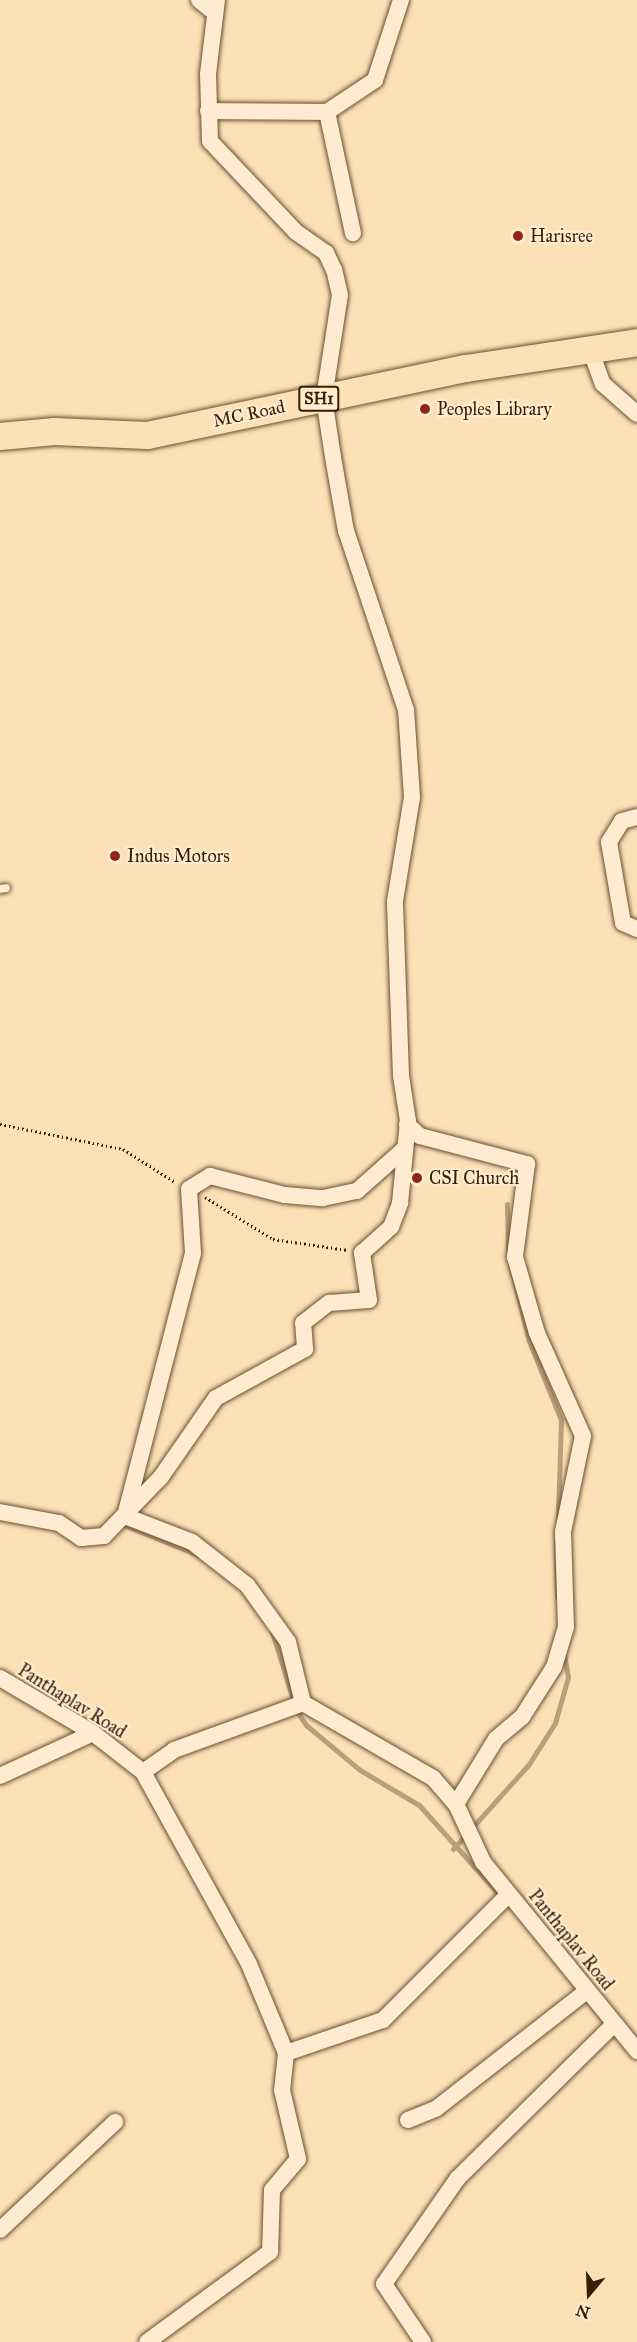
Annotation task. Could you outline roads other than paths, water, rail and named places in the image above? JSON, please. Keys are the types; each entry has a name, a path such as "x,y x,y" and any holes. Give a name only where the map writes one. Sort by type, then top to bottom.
{"main road":[{"name":"MC Road","path":"0,436 54,431 147,435 324,398 637,342"}],"street":[{"path":"0,1512 59,1524 81,1538 104,1536 161,1477 216,1398 305,1349 303,1323 329,1304 369,1300 362,1253 391,1227 400,1203 407,1124 395,967 395,901 412,797 406,710 345,531 324,398 340,295 334,270 326,253 296,232 210,141 208,111 216,6 199,0"},
{"path":"208,111 327,112 375,80 401,0"},
{"path":"327,112 353,233"},
{"path":"590,349 603,384 637,414"},
{"path":"637,818 621,821 609,842 623,923 637,929"},
{"path":"125,1516 192,1542 247,1585 288,1642 303,1703 433,1778 456,1804 496,1739 522,1717 554,1666 566,1627 563,1532 583,1436 581,1420 557,1382 537,1333 515,1257 526,1164 420,1136 407,1124"},
{"path":"125,1516 193,1253 189,1189 210,1176 285,1195 334,1196 357,1191 403,1150"},
{"name":"Panthaplav Road","path":"0,1678 93,1733 143,1772"},
{"path":"147,2342 270,2252 272,2190 298,2159 282,2090 286,2053 249,1964 143,1772 174,1750 303,1703"},
{"path":"0,1776 93,1733"},
{"name":"Panthaplav Road","path":"456,1804 462,1826 476,1851 637,2052"},
{"path":"286,2053 383,2020 509,1894"},
{"path":"408,2120 437,2108 587,1991"},
{"path":"423,2342 384,2284 458,2178 614,2024"},
{"path":"0,2229 115,2122"}],"waterway":[{"path":"507,1204 508,1250"},
{"path":"509,1259 529,1341 561,1420 558,1517"},
{"path":"124,1525 198,1555"},
{"path":"556,1541 557,1597"},
{"path":"272,1632 297,1712 306,1725 360,1770 419,1805 503,1899"},
{"path":"453,1849 529,1764 555,1723 568,1677 564,1654"}],"place":[{"name":"Harisree","path":"518,236"},
{"name":"Peoples Library","path":"425,409"},
{"name":"Indus Motors","path":"115,856"},
{"name":"CSI Church","path":"417,1178"}]}
